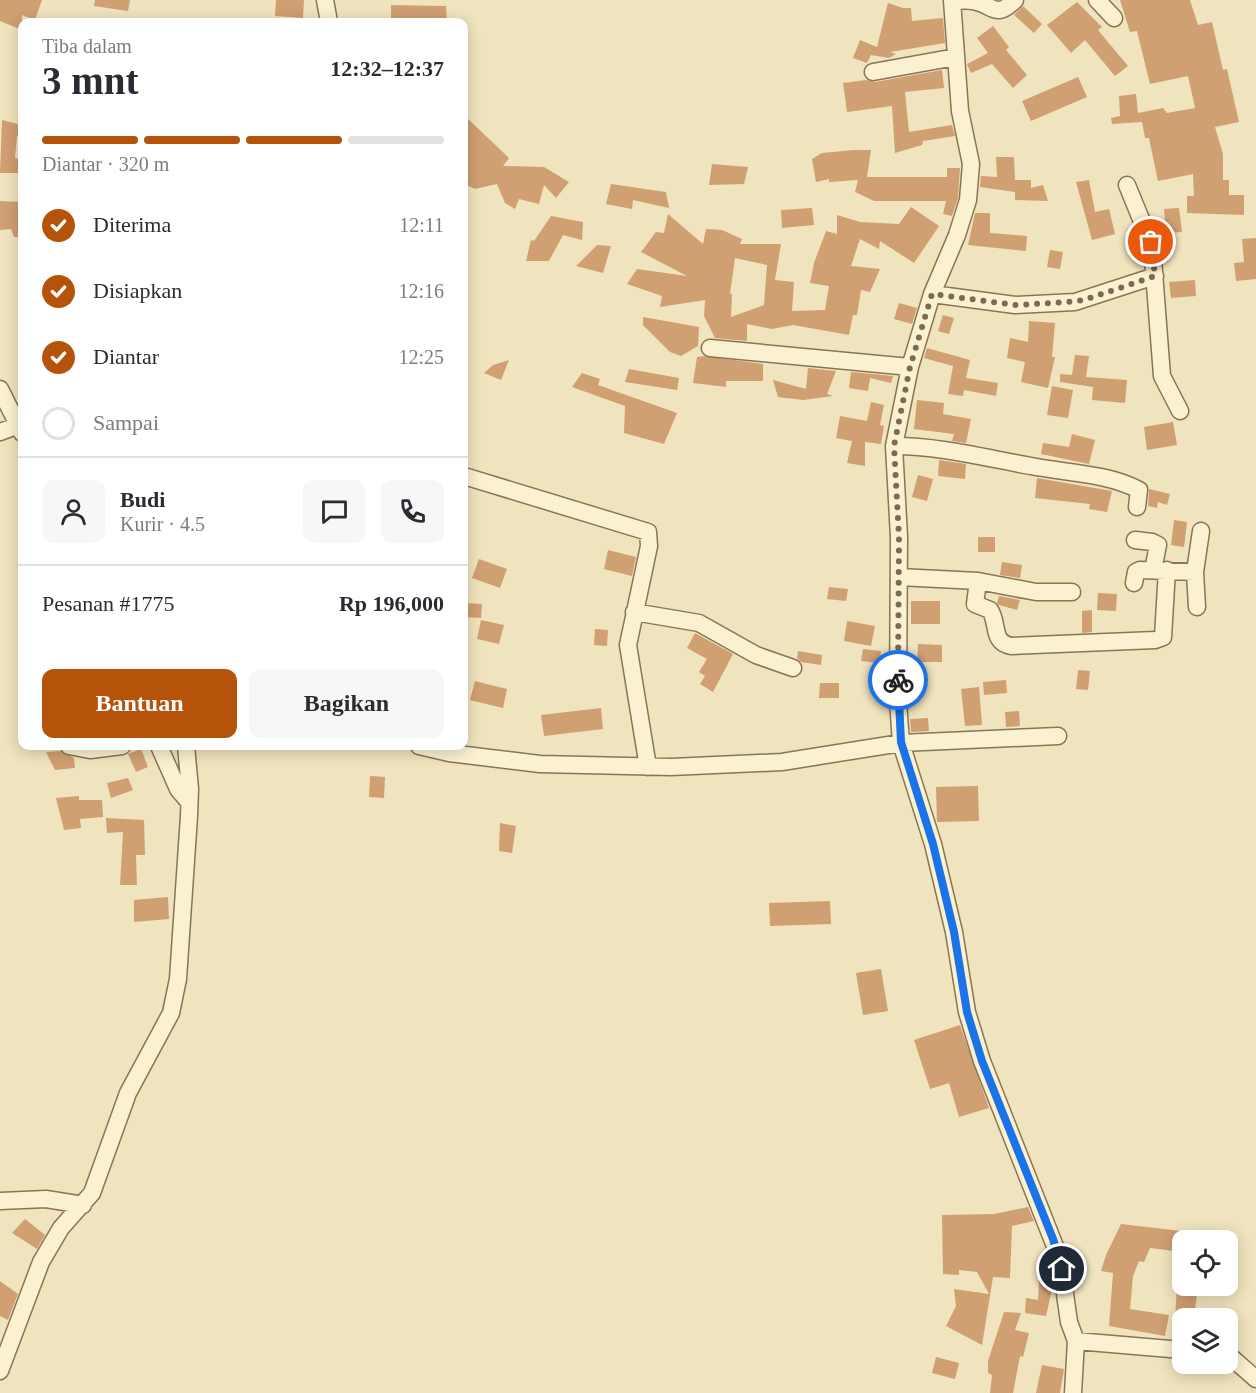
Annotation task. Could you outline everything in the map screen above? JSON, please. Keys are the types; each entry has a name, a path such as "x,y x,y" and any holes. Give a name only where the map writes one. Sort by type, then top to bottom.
{"street":[{"path":"325,0 328,18"},
{"path":"1015,0 1005,9 996,11 974,1 952,1 960,111 971,164 968,200 932,294 910,367 894,446 899,577 898,701 901,742 933,844 954,932 967,1012 982,1061 1053,1239 1062,1269 1070,1322 1076,1341 1073,1393"},
{"path":"1097,0 1114,18"},
{"path":"873,72 956,57"},
{"path":"1127,185 1151,242 1162,376 1180,411"},
{"path":"932,294 1016,305 1068,302 1084,300 1155,276"},
{"path":"710,348 910,367"},
{"path":"0,389 18,423"},
{"path":"0,432 18,429"},
{"path":"894,446 919,446 975,454 1114,480 1139,490 1137,507"},
{"path":"468,477 648,532 649,546 628,645 648,767"},
{"path":"1197,606 1195,572 1202,531"},
{"path":"978,581 975,604 990,610 995,620 996,636 1001,643 1011,646 1106,644 1155,640 1163,637 1157,544 1135,540"},
{"path":"1134,583 1138,571 1195,572"},
{"path":"899,577 978,581 1036,592 1072,592"},
{"path":"634,612 699,623 756,655 793,668"},
{"path":"454,750 540,764 648,767 782,762 901,742 981,741 1058,736"},
{"path":"161,750 178,789 189,801"},
{"path":"0,1371 7,1328 48,1247 61,1228 83,1205 102,1172 117,1122 136,1075 171,1014 178,979 189,801 186,750"},
{"path":"0,1200 46,1198 83,1205"},
{"path":"1076,1341 1172,1349"},
{"path":"1238,1364 1256,1379"}],"building":[{"path":"0,0 42,0 36,18 22,15 22,18 18,18 18,28 0,21"},
{"path":"95,0 130,0 128,11 94,6"},
{"path":"276,0 304,0 303,18 275,16"},
{"path":"1120,0 1190,0 1198,25 1212,22 1223,70 1227,69 1239,122 1215,127 1223,154 1223,180 1229,180 1229,195 1244,195 1244,215 1187,213 1187,196 1194,196 1193,174 1158,181 1149,138 1145,138 1142,122 1112,124 1111,118 1120,116 1119,96 1136,94 1138,113 1163,108 1167,113 1195,108 1188,76 1150,84 1137,31 1130,32"},
{"path":"1077,2 1102,27 1098,30 1128,66 1115,76 1085,40 1071,53 1047,25"},
{"path":"888,3 911,8 912,21 943,18 945,43 890,52 896,54 889,58 871,55 867,63 853,58 860,40 877,47"},
{"path":"391,5 446,6 447,18 391,18"},
{"path":"1023,6 1042,24 1034,33 1014,15"},
{"path":"993,26 1009,47 1006,50 1027,75 1013,88 992,64 971,73 967,64 988,53 977,38"},
{"path":"942,70 944,88 905,92 909,132 952,125 955,136 923,141 922,145 895,153 892,106 847,112 843,83 866,80 875,82"},
{"path":"1078,77 1087,97 1031,121 1022,101"},
{"path":"468,119 509,158 503,166 544,167 569,182 556,198 544,185 539,204 519,199 515,209 505,203 497,184 475,189 468,186"},
{"path":"2,120 18,124 15,158 18,159 18,173 0,173"},
{"path":"871,150 867,177 947,177 947,168 960,168 958,198 952,216 943,214 946,201 874,201 855,192 858,180 829,182 829,179 816,182 812,159 822,153"},
{"path":"996,157 1014,157 1015,180 1031,180 1031,188 1043,185 1048,201 1015,200 1015,192 980,187 981,176 997,177"},
{"path":"712,164 748,167 744,184 709,185"},
{"path":"1089,180 1095,212 1109,209 1115,234 1092,240 1076,182"},
{"path":"611,184 666,192 669,208 633,200 632,209 606,204"},
{"path":"0,201 18,202 18,237 14,237 11,229 0,230"},
{"path":"911,207 939,226 914,263 880,241 879,249 860,239 851,266 880,269 870,292 861,290 857,315 853,315 849,335 793,325 772,329 747,324 747,341 715,338 704,316 705,300 660,307 662,296 627,284 637,269 687,276 641,252 656,232 664,233 668,214 703,244 706,229 722,230 742,239 740,244 781,244 775,280 794,282 792,311 825,310 829,286 810,283 814,263 826,231 837,234 837,215 860,222 899,224","holes":["735,258 767,265 764,305 731,317 732,294 730,294"]},
{"path":"812,208 814,225 782,228 781,210"},
{"path":"1179,208 1182,232 1166,233 1164,209"},
{"path":"975,213 990,213 990,233 1027,236 1026,251 968,245"},
{"path":"551,216 583,222 582,240 563,235 549,261 526,261 531,240 534,241"},
{"path":"1256,238 1256,279 1236,281 1234,263 1244,262 1242,239"},
{"path":"597,245 611,246 603,273 576,266"},
{"path":"1050,250 1063,252 1060,269 1047,267"},
{"path":"1195,280 1196,296 1171,298 1169,282"},
{"path":"899,303 917,308 912,324 894,319"},
{"path":"943,315 954,318 949,334 938,331"},
{"path":"643,317 699,327 698,346 681,356 670,352 643,325"},
{"path":"1029,321 1055,323 1052,357 1055,357 1048,388 1021,382 1025,362 1007,358 1010,338 1028,342"},
{"path":"927,348 970,360 966,378 998,383 996,396 964,390 963,396 948,394 953,366 924,358"},
{"path":"1075,355 1089,356 1086,377 1127,380 1125,403 1092,400 1093,387 1060,382 1060,374 1072,375"},
{"path":"697,357 763,364 763,381 726,381 726,387 693,383"},
{"path":"509,360 501,380 484,373 493,365"},
{"path":"808,368 836,371 827,394 833,396 803,400 778,397 773,380 806,389"},
{"path":"629,369 679,378 677,390 625,382"},
{"path":"851,372 893,376 891,383 870,378 868,391 849,388"},
{"path":"582,373 600,379 598,385 677,413 664,444 624,433 625,406 572,387"},
{"path":"1052,386 1073,390 1068,418 1047,415"},
{"path":"917,400 944,403 943,414 971,419 966,443 952,441 954,434 914,429"},
{"path":"871,402 884,405 880,425 884,426 881,444 865,442 865,466 847,463 852,441 836,438 840,416 867,421"},
{"path":"1173,422 1177,445 1147,450 1144,427"},
{"path":"1072,434 1095,440 1089,464 1041,454 1043,443 1069,447"},
{"path":"939,460 966,464 965,479 938,476"},
{"path":"918,475 933,479 927,501 912,497"},
{"path":"1037,478 1112,491 1107,512 1089,509 1090,504 1035,498"},
{"path":"1149,489 1170,494 1167,505 1158,502 1157,508 1148,506"},
{"path":"1174,520 1187,522 1184,547 1171,545"},
{"path":"978,537 995,537 995,552 978,552"},
{"path":"608,550 636,557 632,576 604,569"},
{"path":"479,559 507,569 500,588 472,578"},
{"path":"1002,562 1022,565 1020,578 1000,575"},
{"path":"829,587 848,589 846,601 827,599"},
{"path":"1098,593 1117,594 1116,611 1097,610"},
{"path":"999,596 1020,600 1017,610 999,605 997,603"},
{"path":"911,601 940,601 940,624 911,624"},
{"path":"468,603 482,604 481,618 468,617"},
{"path":"1092,610 1092,632 1082,633 1082,611"},
{"path":"481,620 504,625 499,644 477,639"},
{"path":"847,621 875,626 871,646 844,641"},
{"path":"595,629 608,630 607,646 594,645"},
{"path":"695,633 733,654 713,692 700,684 705,676 699,672 707,659 687,648"},
{"path":"918,644 942,645 942,662 917,662"},
{"path":"863,649 881,651 880,663 861,661"},
{"path":"798,651 822,655 821,665 801,662 797,658"},
{"path":"1078,670 1090,671 1088,690 1076,689"},
{"path":"1006,680 1007,693 984,695 983,682"},
{"path":"475,681 507,689 503,708 470,700"},
{"path":"820,683 839,683 839,698 819,698"},
{"path":"979,687 982,725 965,726 961,689"},
{"path":"601,708 603,729 544,736 541,715"},
{"path":"1019,711 1020,726 1006,727 1005,712"},
{"path":"928,718 929,731 911,732 910,719"},
{"path":"141,750 148,767 136,772 128,754"},
{"path":"60,751 74,758 75,768 55,770 46,752"},
{"path":"370,776 385,777 384,798 369,797"},
{"path":"128,778 133,790 111,798 107,783"},
{"path":"978,786 979,821 937,822 936,787"},
{"path":"79,796 79,800 102,800 103,817 80,819 81,828 64,830 56,798"},
{"path":"106,818 144,820 145,855 136,855 137,885 120,885 123,832 107,833"},
{"path":"500,823 516,826 512,853 499,851"},
{"path":"168,897 169,919 134,922 134,900"},
{"path":"830,901 831,924 770,926 769,903"},
{"path":"881,969 888,1011 863,1015 856,973"},
{"path":"960,1025 989,1108 959,1117 949,1083 930,1089 914,1040"},
{"path":"1028,1207 1034,1221 1012,1226 1010,1278 993,1277 982,1345 946,1326 956,1306 954,1289 989,1294 977,1272 959,1270 959,1275 943,1274 942,1215 994,1214"},
{"path":"25,1219 45,1235 37,1249 12,1233"},
{"path":"1121,1224 1173,1230 1172,1251 1150,1248 1144,1262 1139,1261 1133,1276 1130,1309 1169,1315 1165,1336 1109,1326 1113,1273 1101,1271"},
{"path":"1040,1268 1051,1269 1053,1285 1046,1316 1025,1313 1026,1298 1038,1300"},
{"path":"0,1281 18,1294 8,1320 0,1316"},
{"path":"1176,1296 1197,1296 1195,1308 1176,1308"},
{"path":"1004,1312 1021,1313 1015,1330 1029,1333 1023,1357 1020,1356 1013,1393 990,1393 992,1375 988,1373 988,1361"},
{"path":"936,1357 959,1363 955,1379 932,1373"},
{"path":"1042,1365 1064,1369 1060,1393 1036,1393"}],"way so far":[{"path":"898,680 899,537 894,446 898,415 910,367 932,294 1016,305 1084,300 1155,276 1151,242"}],"route":[{"path":"898,680 901,742 933,844 954,932 967,1012 982,1061 1053,1239 1062,1269"}]}
